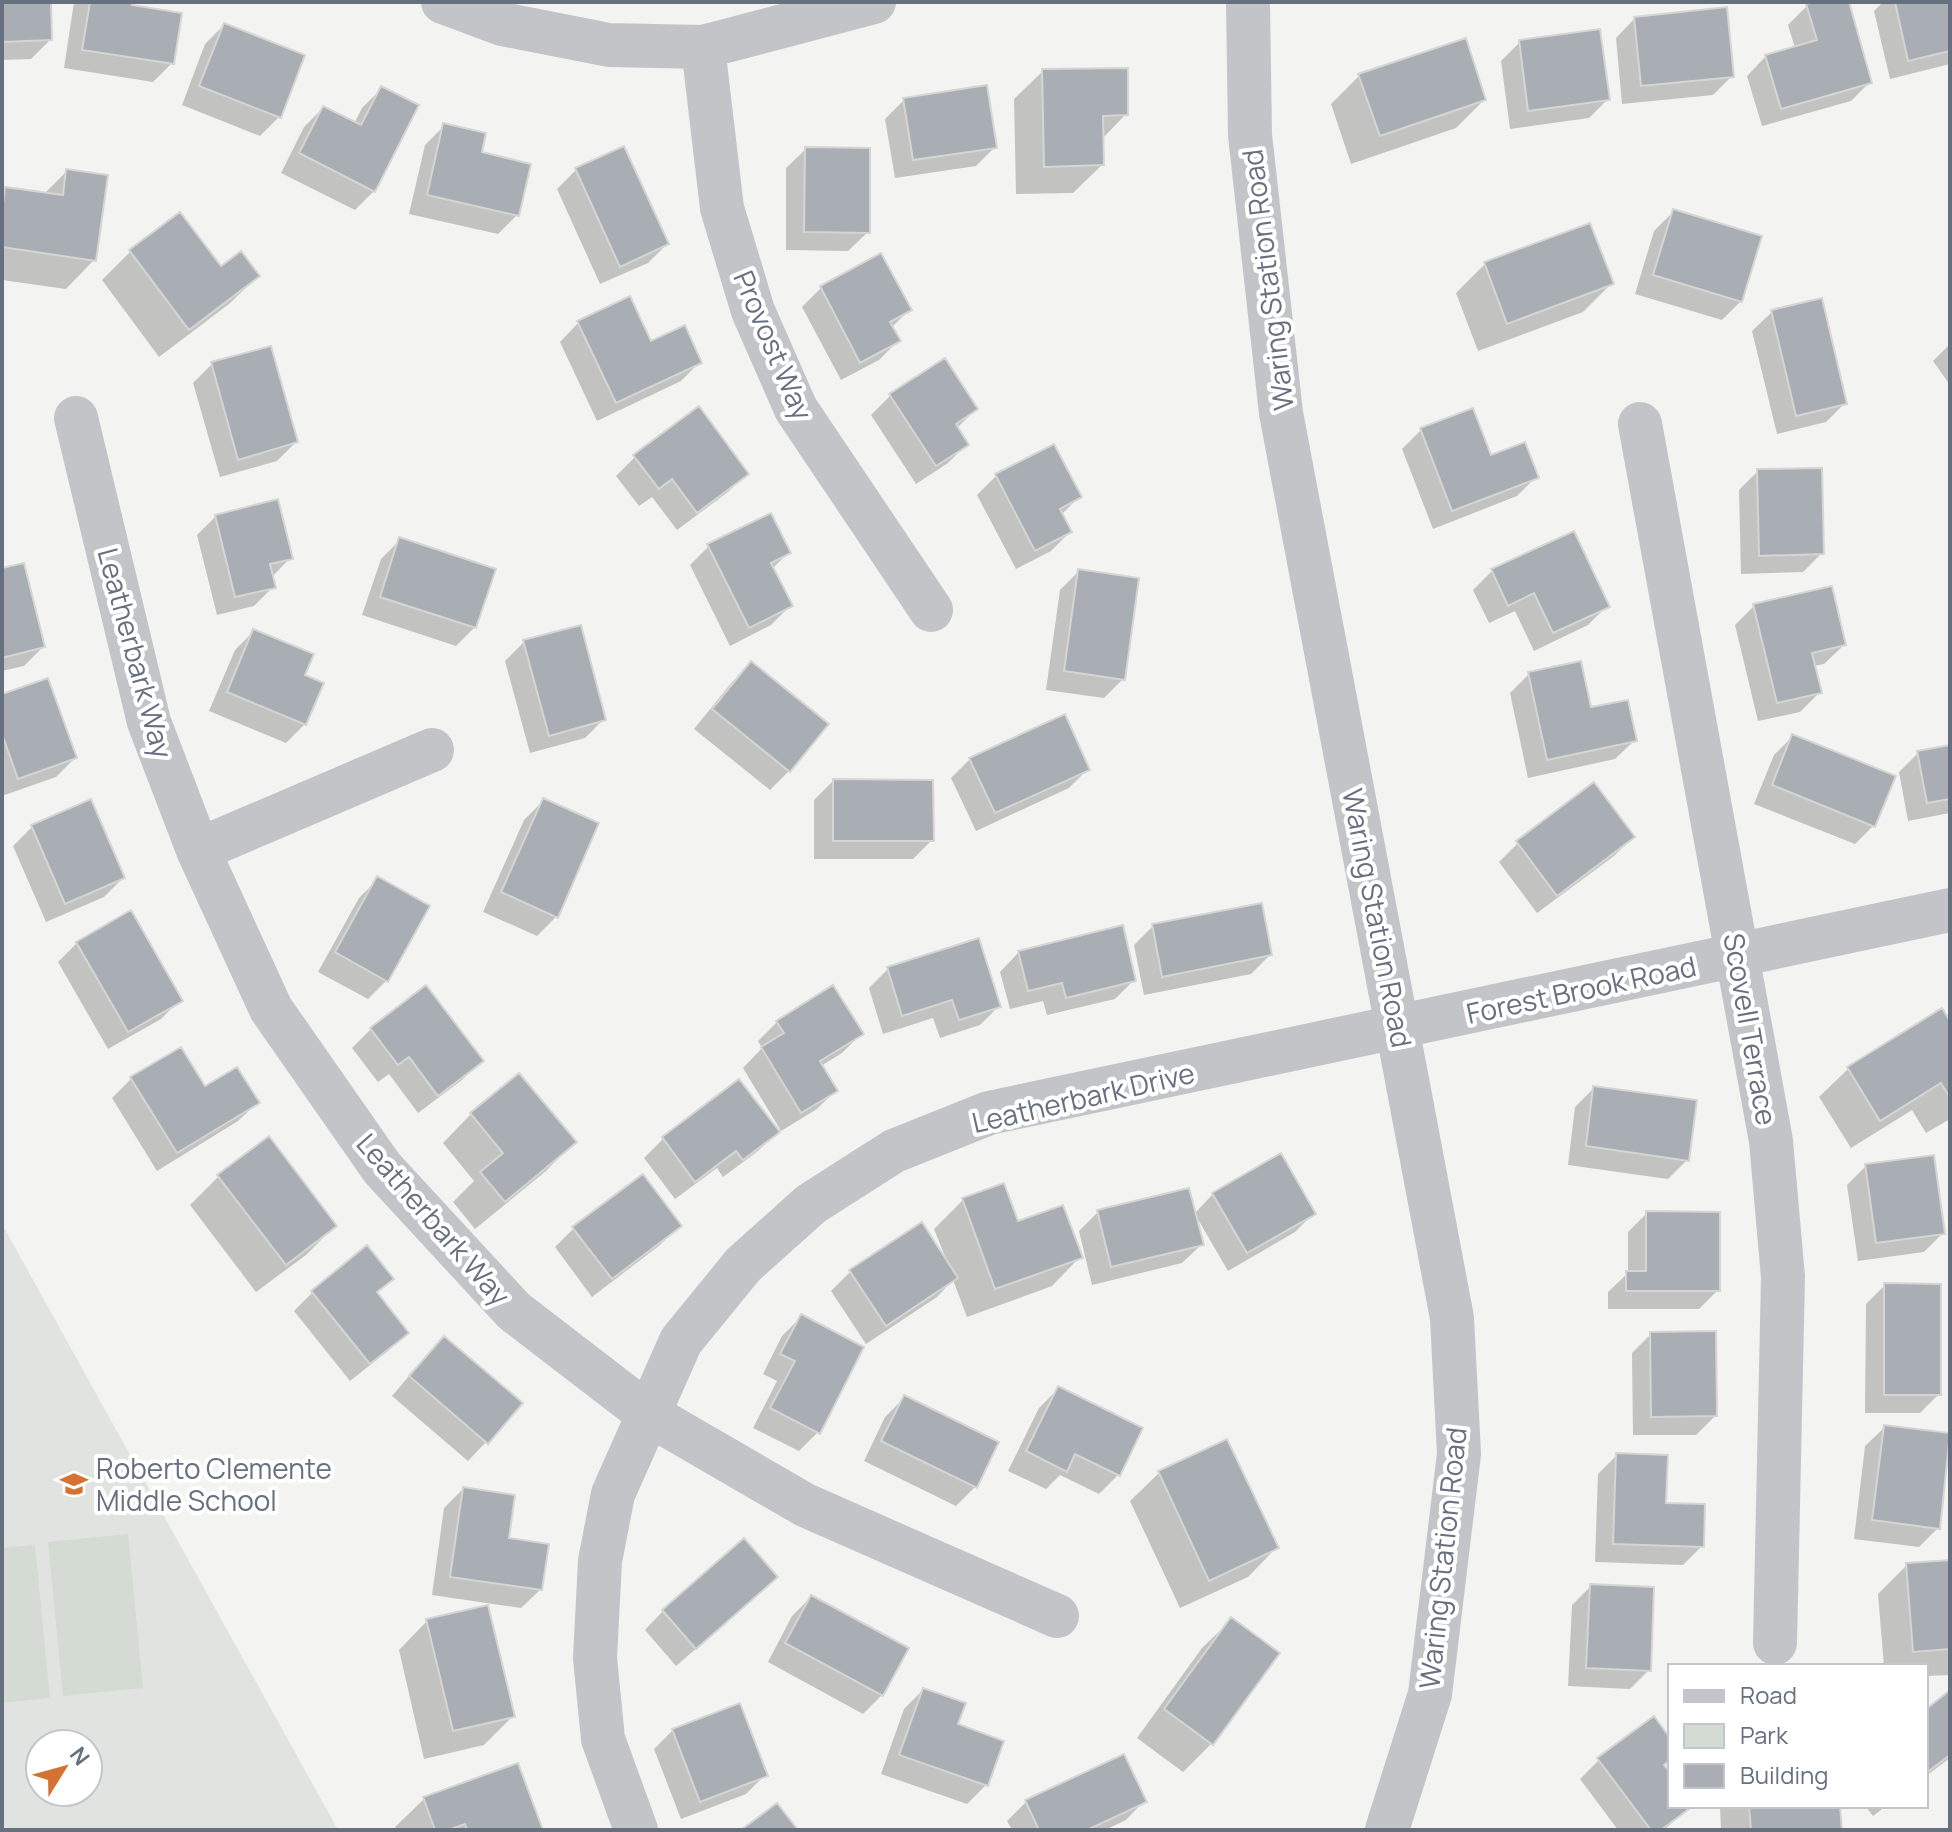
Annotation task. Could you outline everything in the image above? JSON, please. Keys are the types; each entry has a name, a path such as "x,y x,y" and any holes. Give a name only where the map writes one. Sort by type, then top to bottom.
{"street":[{"path":"443,2 502,24 609,45 703,47 874,2"},
{"name":"Waring Station Road","path":"1248,2 1250,135 1281,413 1452,1318 1459,1454 1430,1694 1387,1830"},
{"name":"Provost Way","path":"703,47 722,208 753,311 796,409 931,610"},
{"name":"Leatherbark Way","path":"76,418 149,722 198,850 271,1009 382,1168 514,1311 648,1414 805,1505 1057,1616"},
{"name":"Scovell Terrace","path":"1640,424 1771,1141 1783,1277 1775,1643"},
{"path":"198,850 432,750"},
{"name":"Forest Brook Road","path":"1399,1028 1950,910"},
{"name":"Leatherbark Drive","path":"636,1830 603,1739 595,1658 600,1561 613,1494 681,1341 743,1265 811,1204 894,1151 989,1113 1399,1028"}],"shaded area":[{"name":"Roberto Clemente Middle School","path":"2,1224 338,1830 2,1830"}],"green space":[{"path":"128,1534 143,1688 63,1696 48,1542"},
{"path":"35,1545 50,1698 2,1703 2,1548"}],"building":[{"path":"2,2 51,2 52,40 2,42"},
{"path":"90,2 133,2 132,5 182,13 174,64 82,50"},
{"path":"1849,2 1872,83 1781,109 1765,55 1817,40 1806,4"},
{"path":"1895,2 1950,2 1950,51 1908,61"},
{"path":"1727,7 1734,77 1641,86 1634,17"},
{"path":"224,23 305,55 281,118 199,86"},
{"path":"1600,29 1610,100 1528,111 1519,40"},
{"path":"1466,38 1486,100 1380,136 1358,74"},
{"path":"1128,68 1128,115 1103,116 1104,165 1044,167 1042,69"},
{"path":"987,85 997,148 913,160 903,98"},
{"path":"381,86 419,105 375,192 299,153 323,106 361,125"},
{"path":"443,123 486,133 482,152 531,164 519,216 427,195"},
{"path":"624,146 669,244 620,267 575,168"},
{"path":"805,147 870,148 870,233 804,232"},
{"path":"66,169 108,175 96,261 2,247 5,187 63,195"},
{"path":"1673,209 1762,236 1742,302 1653,275"},
{"path":"180,212 221,266 241,251 260,276 189,330 129,250"},
{"path":"1590,223 1614,284 1507,324 1484,262"},
{"path":"881,253 912,310 890,322 901,341 860,363 820,286"},
{"path":"630,296 651,341 685,325 702,363 616,403 577,321"},
{"path":"1822,298 1847,404 1796,416 1771,310"},
{"path":"271,346 298,442 238,460 211,362"},
{"path":"945,358 978,409 956,424 969,445 936,466 889,394"},
{"path":"699,406 749,474 697,513 672,479 659,489 633,455"},
{"path":"1473,408 1491,455 1525,442 1539,478 1452,511 1420,428"},
{"path":"1054,444 1082,497 1060,509 1072,532 1035,551 995,474"},
{"path":"1822,468 1824,554 1759,556 1757,469"},
{"path":"278,499 293,559 270,564 276,588 235,597 215,515"},
{"path":"771,513 791,553 771,563 793,606 749,628 707,544"},
{"path":"1574,531 1610,607 1553,633 1534,593 1508,606 1491,569"},
{"path":"399,537 496,569 476,628 380,597"},
{"path":"24,563 45,647 2,658 2,568"},
{"path":"1078,569 1139,578 1125,680 1064,671"},
{"path":"1832,586 1846,645 1812,653 1822,693 1777,703 1753,604"},
{"path":"581,625 606,720 549,736 523,640"},
{"path":"253,629 314,654 305,675 324,683 306,725 227,692"},
{"path":"751,661 829,724 790,772 712,709"},
{"path":"1581,661 1591,707 1628,700 1637,741 1547,760 1528,672"},
{"path":"48,678 77,758 18,779 2,734 2,694"},
{"path":"1065,714 1090,770 995,813 969,758"},
{"path":"1792,734 1896,776 1875,827 1772,785"},
{"path":"1950,745 1950,799 1927,803 1917,751"},
{"path":"833,779 933,780 934,841 833,841"},
{"path":"1594,782 1635,837 1557,896 1516,841"},
{"path":"543,798 599,823 558,918 501,892"},
{"path":"91,799 125,878 65,904 31,825"},
{"path":"377,876 430,906 388,982 335,952"},
{"path":"1262,903 1272,955 1162,977 1152,924"},
{"path":"131,910 183,1001 128,1032 76,942"},
{"path":"1123,925 1136,981 1066,998 1062,983 1028,991 1018,951"},
{"path":"979,938 1001,1007 959,1020 952,1000 902,1016 887,967"},
{"path":"426,985 484,1061 438,1096 409,1057 398,1065 370,1028"},
{"path":"833,985 864,1034 820,1061 838,1091 801,1113 761,1047 784,1033 776,1021"},
{"path":"1942,1008 1950,1021 1950,1098 1941,1083 1880,1121 1847,1067"},
{"path":"181,1047 205,1086 237,1067 260,1103 177,1153 130,1077"},
{"path":"519,1073 577,1142 505,1202 480,1172 503,1153 470,1113"},
{"path":"739,1079 780,1132 743,1160 736,1151 695,1182 662,1137"},
{"path":"1593,1086 1697,1100 1689,1161 1586,1146"},
{"path":"269,1136 337,1226 286,1265 217,1175"},
{"path":"1281,1153 1316,1214 1247,1253 1212,1193"},
{"path":"1934,1155 1945,1234 1876,1243 1865,1164"},
{"path":"643,1174 682,1226 612,1279 572,1227"},
{"path":"1004,1183 1018,1221 1063,1205 1083,1258 995,1289 962,1198"},
{"path":"1189,1188 1204,1245 1111,1267 1097,1210"},
{"path":"1646,1211 1720,1212 1720,1291 1626,1291 1626,1271 1646,1271"},
{"path":"922,1222 958,1278 886,1326 849,1270"},
{"path":"367,1245 394,1279 377,1292 409,1333 370,1364 311,1291"},
{"path":"1884,1283 1941,1284 1941,1395 1884,1395"},
{"path":"801,1314 864,1347 820,1434 770,1408 795,1361 780,1354"},
{"path":"1716,1331 1717,1416 1651,1417 1650,1332"},
{"path":"444,1336 523,1403 488,1444 409,1376"},
{"path":"1058,1386 1143,1428 1120,1476 1075,1454 1067,1472 1026,1451"},
{"path":"904,1395 999,1442 977,1488 881,1441"},
{"path":"1884,1425 1950,1433 1940,1529 1872,1520"},
{"path":"1227,1439 1279,1548 1209,1581 1158,1471"},
{"path":"1616,1453 1668,1455 1666,1503 1705,1504 1704,1547 1613,1544"},
{"path":"463,1487 515,1495 509,1538 549,1544 542,1590 450,1577"},
{"path":"744,1538 778,1577 696,1649 662,1610"},
{"path":"1950,1560 1950,1649 1913,1652 1906,1563"},
{"path":"1590,1584 1654,1587 1651,1671 1586,1668"},
{"path":"811,1595 909,1648 883,1696 785,1643"},
{"path":"488,1605 515,1717 453,1731 426,1619"},
{"path":"1231,1617 1280,1653 1213,1745 1164,1709"},
{"path":"923,1688 966,1703 958,1724 1004,1741 988,1786 899,1755"},
{"path":"1949,1691 1950,1755 1928,1772 1928,1707"},
{"path":"740,1703 768,1776 700,1802 672,1729"},
{"path":"1654,1716 1668,1735 1668,1762 1664,1765 1668,1770 1668,1808 1690,1808 1661,1830 1651,1830 1597,1758"},
{"path":"1124,1754 1147,1802 1087,1830 1039,1830 1025,1800"},
{"path":"518,1763 543,1830 467,1830 465,1824 448,1830 435,1830 423,1797"},
{"path":"777,1803 798,1830 741,1830"},
{"path":"1749,1808 1840,1808 1842,1830 1751,1830"}],"place":[{"name":"Roberto Clemente Middle School","path":"74,1484"}]}
